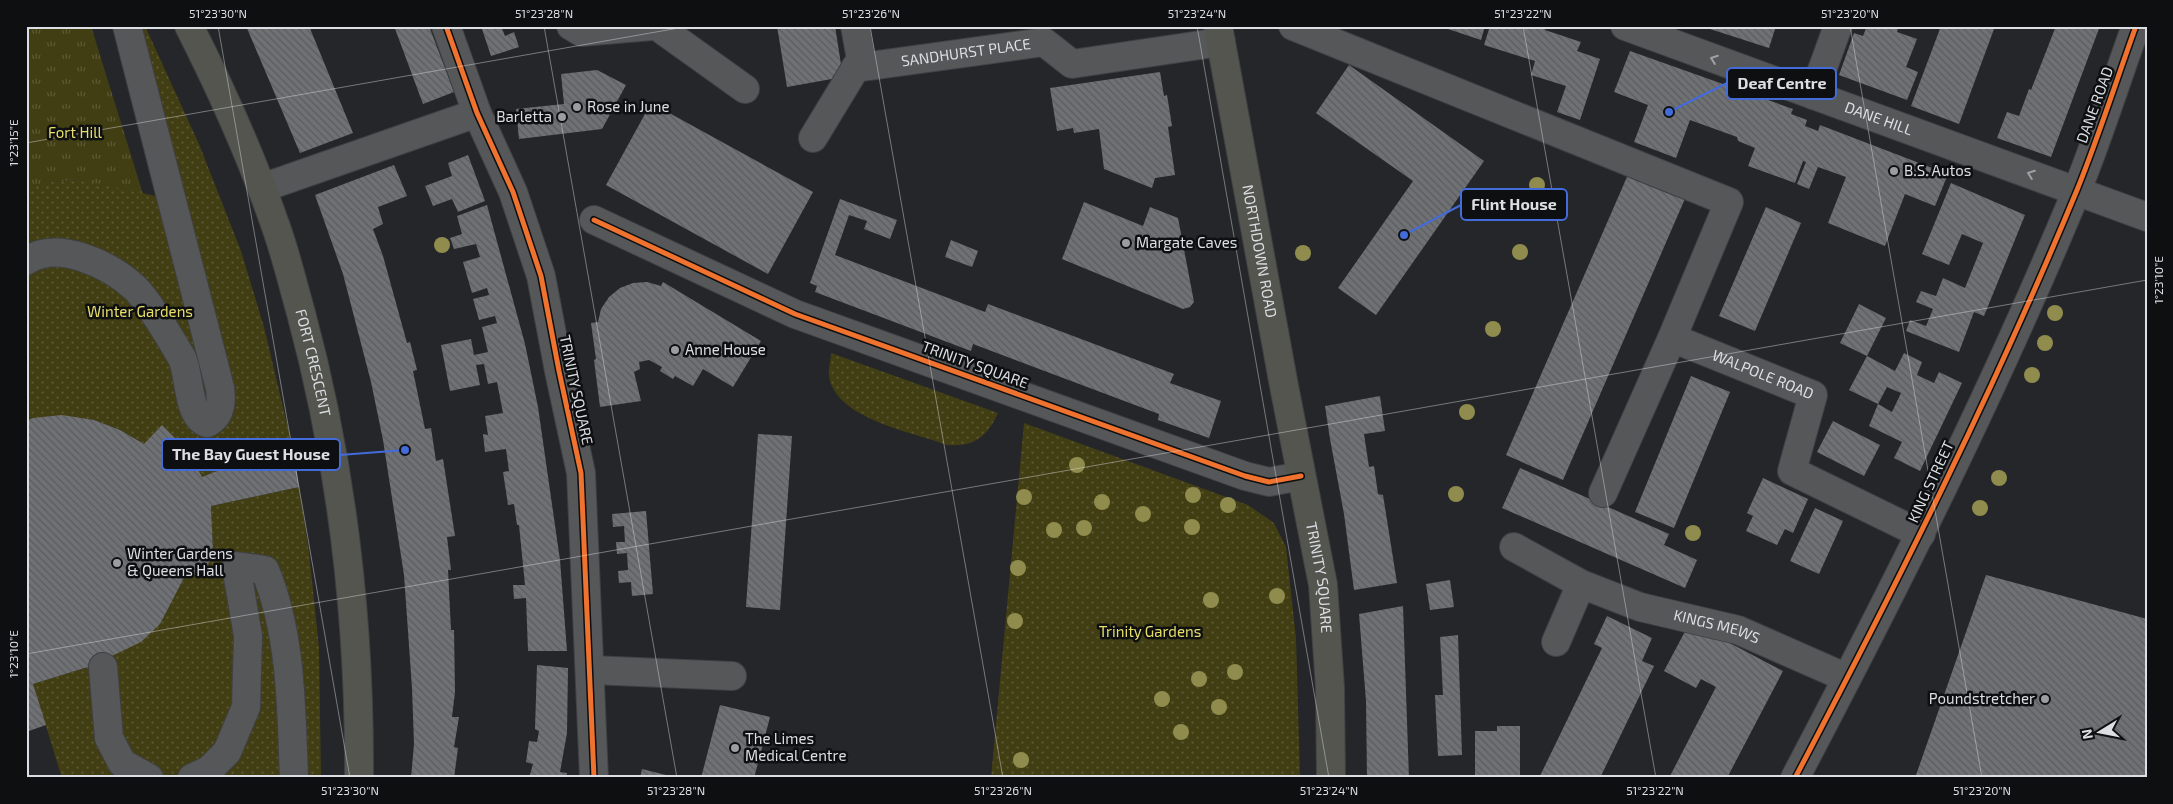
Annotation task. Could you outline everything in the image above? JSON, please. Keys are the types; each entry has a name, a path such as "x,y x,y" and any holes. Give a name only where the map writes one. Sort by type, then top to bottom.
{"main road":[{"name":"FORT CRESCENT","path":"189,26 208,62 262,188 279,237 311,350 335,464 349,571 358,677 359,778"},
{"name":"NORTHDOWN ROAD","path":"1220,34 1301,476"},
{"name":"TRINITY SQUARE","path":"1301,476 1323,585 1330,688 1331,778"}],"street":[{"path":"26,261 55,252 81,257 109,269 136,289 183,360 196,414 201,422 207,423 217,415 222,403 220,388 127,26"},
{"name":"TRINITY SQUARE","path":"446,26 477,113 513,192 541,276 558,371 580,473 591,670 594,778"},
{"path":"571,26 581,32 652,26"},
{"path":"657,26 745,89"},
{"path":"813,138 861,58 855,26"},
{"path":"1293,26 1729,202 1672,338 1603,493"},
{"name":"DANE HILL","path":"1625,26 1680,36 1813,95 2147,217"},
{"path":"1813,95 1838,26"},
{"name":"DANE ROAD","path":"2076,191 2106,114 2136,26"},
{"name":"SANDHURST PLACE","path":"855,68 1044,42 1072,64 1220,34"},
{"path":"262,188 477,113"},
{"name":"KING STREET","path":"1795,778 1921,534 2015,332 2076,191"},
{"name":"TRINITY SQUARE","path":"594,220 795,314 1213,466 1269,482 1301,476"},
{"name":"WALPOLE ROAD","path":"1672,338 1814,395 1792,471 1921,534"},
{"name":"KINGS MEWS","path":"1514,547 1581,584 1640,607 1738,630 1848,678"},
{"path":"192,778 209,770 227,752 246,707 248,636 236,566 265,570 275,595 284,637 291,691 294,778"},
{"path":"1556,642 1581,584"},
{"path":"103,667 109,738 122,763 149,778"},
{"path":"591,670 732,676"}],"green space":[{"name":"Fort Hill","path":"26,26 91,26 143,194 112,186 71,181 57,181 26,188"},
{"name":"Winter Gardens","path":"131,26 145,26 199,144 241,251 264,327 294,453 217,471 202,477 120,430 94,420 26,421 26,188 45,182 86,180 164,198"},
{"path":"831,353 998,413 989,428 979,439 965,444 947,445 896,429 860,413 845,403 834,391 829,376"},
{"name":"Trinity Gardens","path":"1024,423 1248,505 1274,523 1286,547 1296,638 1300,778 991,778"},
{"path":"299,487 309,552 319,648 321,778 62,778 33,684 91,666 160,624 186,574 204,576 213,551 211,506"}],"building":[{"path":"246,26 309,26 353,133 300,153"},
{"path":"394,26 429,26 454,92 423,104"},
{"path":"481,26 501,26 505,36 514,32 519,47 491,56"},
{"path":"777,26 835,26 843,77 787,87"},
{"path":"1439,26 1485,26 1481,40"},
{"path":"1490,26 1547,26 1545,30 1581,42 1577,51 1600,59 1580,120 1557,112 1566,86 1531,75 1535,61 1484,45"},
{"path":"1711,26 1776,26 1769,48 1710,29"},
{"path":"1867,26 1899,26 1897,32 1917,39 1906,67 1918,72 1907,100 1839,75 1854,33 1863,36"},
{"path":"1941,26 1987,26 1994,29 1959,124 1911,106"},
{"path":"2056,26 2100,26 2051,157 1997,138 2007,112 2019,116"},
{"path":"1630,51 1793,109 1791,114 1807,120 1805,126 1818,131 1820,125 1948,174 1935,206 1905,194 1885,246 1828,223 1846,177 1818,167 1809,189 1797,184 1806,162 1803,161 1795,183 1748,166 1755,148 1738,141 1737,137 1690,120 1676,158 1634,142 1648,105 1614,92"},
{"path":"1349,65 1484,161 1376,315 1338,288 1413,181 1316,113"},
{"name":"Rose in June","path":"597,70 626,85 602,129 519,139 516,109 564,104 561,74"},
{"path":"1160,72 1164,96 1167,95 1172,126 1168,127 1175,175 1155,178 1152,188 1104,169 1099,129 1074,133 1073,128 1057,131 1050,88"},
{"path":"651,103 813,192 768,274 606,185"},
{"path":"468,155 485,201 458,212 452,199 433,206 425,186 452,176 448,163"},
{"path":"394,165 407,196 378,207 383,224 373,229 383,256 407,343 410,342 417,370 413,371 425,429 431,428 436,461 443,459 455,536 447,537 451,570 448,570 451,630 454,630 455,692 452,717 459,717 454,747 458,748 454,778 411,778 414,744 404,575 383,440 371,382 343,274 315,195"},
{"path":"1630,170 1687,194 1563,480 1506,455"},
{"path":"1951,183 2025,215 1984,316 1974,312 1959,352 1906,331 1910,320 1926,326 1933,309 1916,302 1921,291 1936,296 1943,278 1965,288 1983,243 1962,234 1949,265 1922,254"},
{"path":"840,199 897,220 890,239 864,229 867,221 849,215 835,255 985,312 988,304 1174,374 1170,383 1221,401 1209,438 1158,420 1159,414 973,344 971,351 815,292 817,286 810,283"},
{"name":"Margate Caves","path":"1084,202 1143,226 1150,207 1178,218 1194,302 1190,307 1183,309 1062,259"},
{"path":"487,205 525,344 538,407 560,560 567,651 528,651 526,598 514,599 513,585 525,585 519,525 517,525 514,504 508,505 503,472 509,471 506,449 485,452 483,434 488,435 485,416 503,413 497,382 488,384 484,364 476,365 480,385 450,391 441,345 471,339 474,355 488,352 482,327 497,323 495,316 479,320 473,299 489,295 487,288 472,293 463,262 480,257 476,244 454,249 450,238 462,234 457,216"},
{"path":"1766,207 1801,223 1755,331 1719,316"},
{"path":"951,240 978,251 972,267 945,257"},
{"name":"Anne House","path":"647,282 661,286 663,282 761,341 733,387 703,369 693,386 675,376 673,379 660,371 662,367 649,360 639,362 640,369 634,372 641,401 600,407 591,323 598,322 601,309 609,297 620,288 633,283"},
{"path":"1859,304 1886,318 1867,356 1840,343"},
{"path":"1904,353 1922,362 1917,375 1934,383 1939,372 1962,383 1920,471 1894,458 1902,442 1869,426 1878,404 1849,390 1867,356 1895,371","holes":["1887,387 1901,393 1892,412 1878,404"]},
{"path":"1691,376 1730,392 1674,528 1635,512"},
{"path":"1380,396 1385,431 1364,434 1369,467 1374,466 1378,494 1383,495 1397,583 1354,590 1344,514 1325,406"},
{"name":"Winter Gardens & Queens Hall","path":"62,415 94,420 120,430 144,444 162,425 188,451 202,477 217,471 294,453 299,487 211,506 213,551 204,576 186,574 160,624 141,642 91,666 33,684 46,725 26,732 26,421 33,418"},
{"path":"1833,421 1880,445 1864,476 1817,452"},
{"path":"758,434 792,436 780,610 746,607"},
{"path":"1520,468 1669,534 1664,545 1697,560 1685,588 1502,508"},
{"path":"1763,478 1808,499 1793,533 1785,529 1777,545 1746,531 1753,516 1747,513"},
{"path":"1815,508 1843,521 1819,574 1790,561"},
{"path":"646,511 653,594 632,596 631,582 619,583 618,571 628,570 627,553 617,554 616,542 625,542 624,526 613,527 612,514"},
{"name":"Poundstretcher","path":"1986,575 2147,619 2147,778 1915,778"},
{"path":"1450,580 1454,607 1430,610 1426,584"},
{"path":"1403,606 1409,778 1367,778 1366,701 1359,614"},
{"path":"1607,616 1652,638 1642,661 1654,666 1600,778 1539,778 1602,648 1594,644"},
{"path":"1690,622 1783,671 1727,778 1669,778 1716,687 1701,679 1696,688 1664,671"},
{"path":"1458,635 1462,755 1438,756 1435,695 1443,695 1440,637"},
{"path":"537,665 568,668 567,733 560,772 567,773 566,778 529,778 533,764 526,762 529,741 537,742 539,731 535,729"},
{"name":"The Limes Medical Centre","path":"720,705 770,717 754,778 701,778"},
{"path":"1497,726 1520,726 1520,778 1475,778 1475,731 1497,731"},
{"path":"642,769 674,777 674,778 640,778"}],"cycle path":[{"path":"446,26 477,113 513,192 541,276 581,473 594,778"},
{"path":"1795,778 1907,561 2012,340 2085,170 2136,26"},
{"path":"594,220 795,314 1245,476 1269,482 1301,476"}],"place":[{"name":"Rose in June","path":"577,107"},
{"name":"Deaf Centre","path":"1669,112"},
{"name":"Barletta","path":"562,117"},
{"name":"B.S. Autos","path":"1894,171"},
{"name":"Flint House","path":"1404,235"},
{"name":"Margate Caves","path":"1126,243"},
{"name":"Anne House","path":"675,350"},
{"name":"The Bay Guest House","path":"405,450"},
{"name":"Winter Gardens & Queens Hall","path":"117,563"},
{"name":"Poundstretcher","path":"2045,699"},
{"name":"The Limes Medical Centre","path":"735,748"}]}
